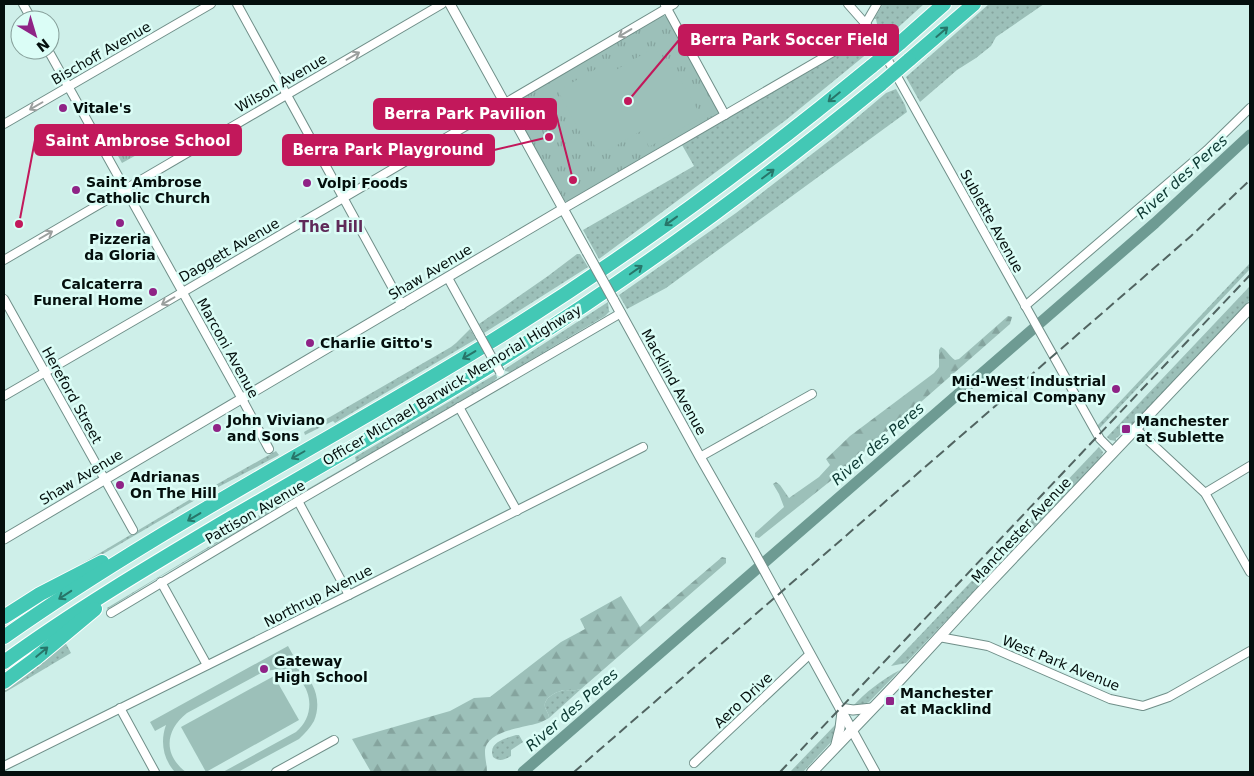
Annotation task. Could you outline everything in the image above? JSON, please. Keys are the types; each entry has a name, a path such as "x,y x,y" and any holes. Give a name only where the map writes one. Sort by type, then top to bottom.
{"highway":[{"name":"Officer Michael Barwick Memorial Highway","path":"4,637 62,597 136,551 465,357 643,242 785,136 900,43 944,4"},
{"name":"Officer Michael Barwick Memorial Highway","path":"4,662 134,575 466,381 650,261 791,157 910,60 974,4"},
{"path":"4,617 35,597 100,563 136,551"},
{"path":"4,682 134,575"}],"main road":[{"name":"Manchester Avenue","path":"812,772 1250,308"}],"street":[{"name":"Bischoff Avenue","path":"4,124 211,4"},
{"path":"237,4 402,305"},
{"name":"Wilson Avenue","path":"4,260 442,4"},
{"name":"Macklind Avenue","path":"450,4 875,772"},
{"name":"Sublette Avenue","path":"848,4 869,27 1098,436 1113,452"},
{"path":"869,27 877,4"},
{"path":"668,5 725,115"},
{"name":"Daggett Avenue","path":"4,396 505,104 668,5"},
{"name":"Shaw Avenue","path":"4,539 725,115 869,27"},
{"name":"Marconi Avenue","path":"53,60 269,449"},
{"path":"1027,309 1207,150 1250,108"},
{"path":"448,278 504,380"},
{"name":"Hereford Street","path":"4,299 133,530"},
{"name":"Pattison Avenue","path":"110,613 621,313"},
{"path":"700,457 812,394"},
{"path":"460,406 516,510"},
{"path":"1136,429 1205,493 1250,572"},
{"name":"Northrup Avenue","path":"4,766 643,447"},
{"path":"1205,493 1250,466"},
{"path":"298,501 349,595"},
{"path":"161,582 207,665"},
{"name":"West Park Avenue","path":"939,637 988,646 1110,699 1142,706 1169,697 1250,650"},
{"name":"Aero Drive","path":"694,763 810,654"},
{"path":"120,708 154,772"},
{"path":"835,748 840,728 841,710 872,708"},
{"path":"276,772 334,740"}],"green space":[{"path":"883,4 924,4 893,32 884,36 876,19 874,19"},
{"path":"989,4 1044,4 996,37 991,46 957,70 920,102 906,77"},
{"path":"663,15 667,17 718,110 718,114 569,202 565,201 513,108 513,103"},
{"path":"863,40 869,41 874,48 786,120 599,259 583,230 694,166 682,145"},
{"path":"655,47 668,69 673,67 700,114 699,118 649,147 641,131 600,155 590,138 585,141 559,93 561,89 610,61 616,70"},
{"path":"896,89 907,112 666,288 627,309 619,295 736,213 834,137 886,93"},
{"path":"142,131 151,147 122,163 113,147"},
{"path":"577,254 580,254 588,267 484,333 479,324"},
{"path":"1250,263 1250,269 1099,429 1097,426"},
{"path":"1250,286 1250,300 1128,430 1125,428 1116,438 1116,441 1110,440 1107,437"},
{"path":"608,302 610,311 605,316 510,372 505,371 505,369"},
{"path":"1008,316 1012,317 1010,324 833,479 759,538 755,537 755,533 784,507 773,484 776,482 780,485 789,498 819,477 830,465 826,459 850,436 934,373 939,367 939,350 941,347 955,360 959,359"},
{"path":"470,329 476,339 335,423 333,421 305,435 304,432 451,347"},
{"path":"496,374 497,378 494,381 293,500 292,498 356,461 355,457"},
{"path":"1099,447 1103,452 1101,457 906,663 891,666"},
{"path":"276,451 279,455 207,493 68,573 189,500"},
{"path":"289,496 291,500 107,608 210,546"},
{"path":"722,557 726,558 726,563 581,689 565,690 555,693 548,698 545,707 549,718 537,724 504,732 491,740 485,752 487,772 371,772 352,739 450,711 474,698 490,697 561,642 585,629 580,619 621,596 640,627"},
{"path":"64,640 71,653 4,693 4,689"},
{"path":"288,646 293,655 280,662 294,666 309,679 317,699 314,721 299,739 238,772 223,772 296,732 308,714 308,693 300,680 291,672 285,670 264,672 187,713 180,720 174,727 171,735 170,750 173,758 186,772 175,772 165,756 163,737 166,725 155,731 150,722"},
{"path":"900,670 869,702 852,707 874,687"},
{"path":"274,676 299,720 206,772 181,727"},
{"path":"581,689 549,718 545,707 548,698 555,693 565,690"},
{"path":"837,723 832,741 803,772 790,772"},
{"path":"519,735 523,742 511,750 511,756 502,760 497,760 493,757 493,748 498,742"}],"waterway":[{"name":"River des Peres","path":"523,772 1155,223 1250,135"}],"railway":[{"path":"574,772 1191,236 1250,180"},
{"path":"780,772 1250,275"}],"place":[{"name":"Berra Park Soccer Field","path":"628,101"},
{"name":"Vitale's","path":"63,108"},
{"name":"Berra Park Playground","path":"549,137"},
{"name":"Berra Park Pavilion","path":"573,180"},
{"name":"Volpi Foods","path":"307,183"},
{"name":"Saint Ambrose Catholic Church","path":"76,190"},
{"name":"Pizzeria da Gloria","path":"120,223"},
{"name":"Saint Ambrose School","path":"19,224"},
{"name":"Calcaterra Funeral Home","path":"153,292"},
{"name":"Charlie Gitto's","path":"310,343"},
{"name":"Mid-West Industrial Chemical Company","path":"1116,389"},
{"name":"John Viviano and Sons","path":"217,428"},
{"name":"Manchester at Sublette","path":"1126,429"},
{"name":"Adrianas On The Hill","path":"120,485"},
{"name":"Gateway High School","path":"264,669"},
{"name":"Manchester at Macklind","path":"890,701"}],"district":[{"name":"The Hill","path":"331,227"}]}
